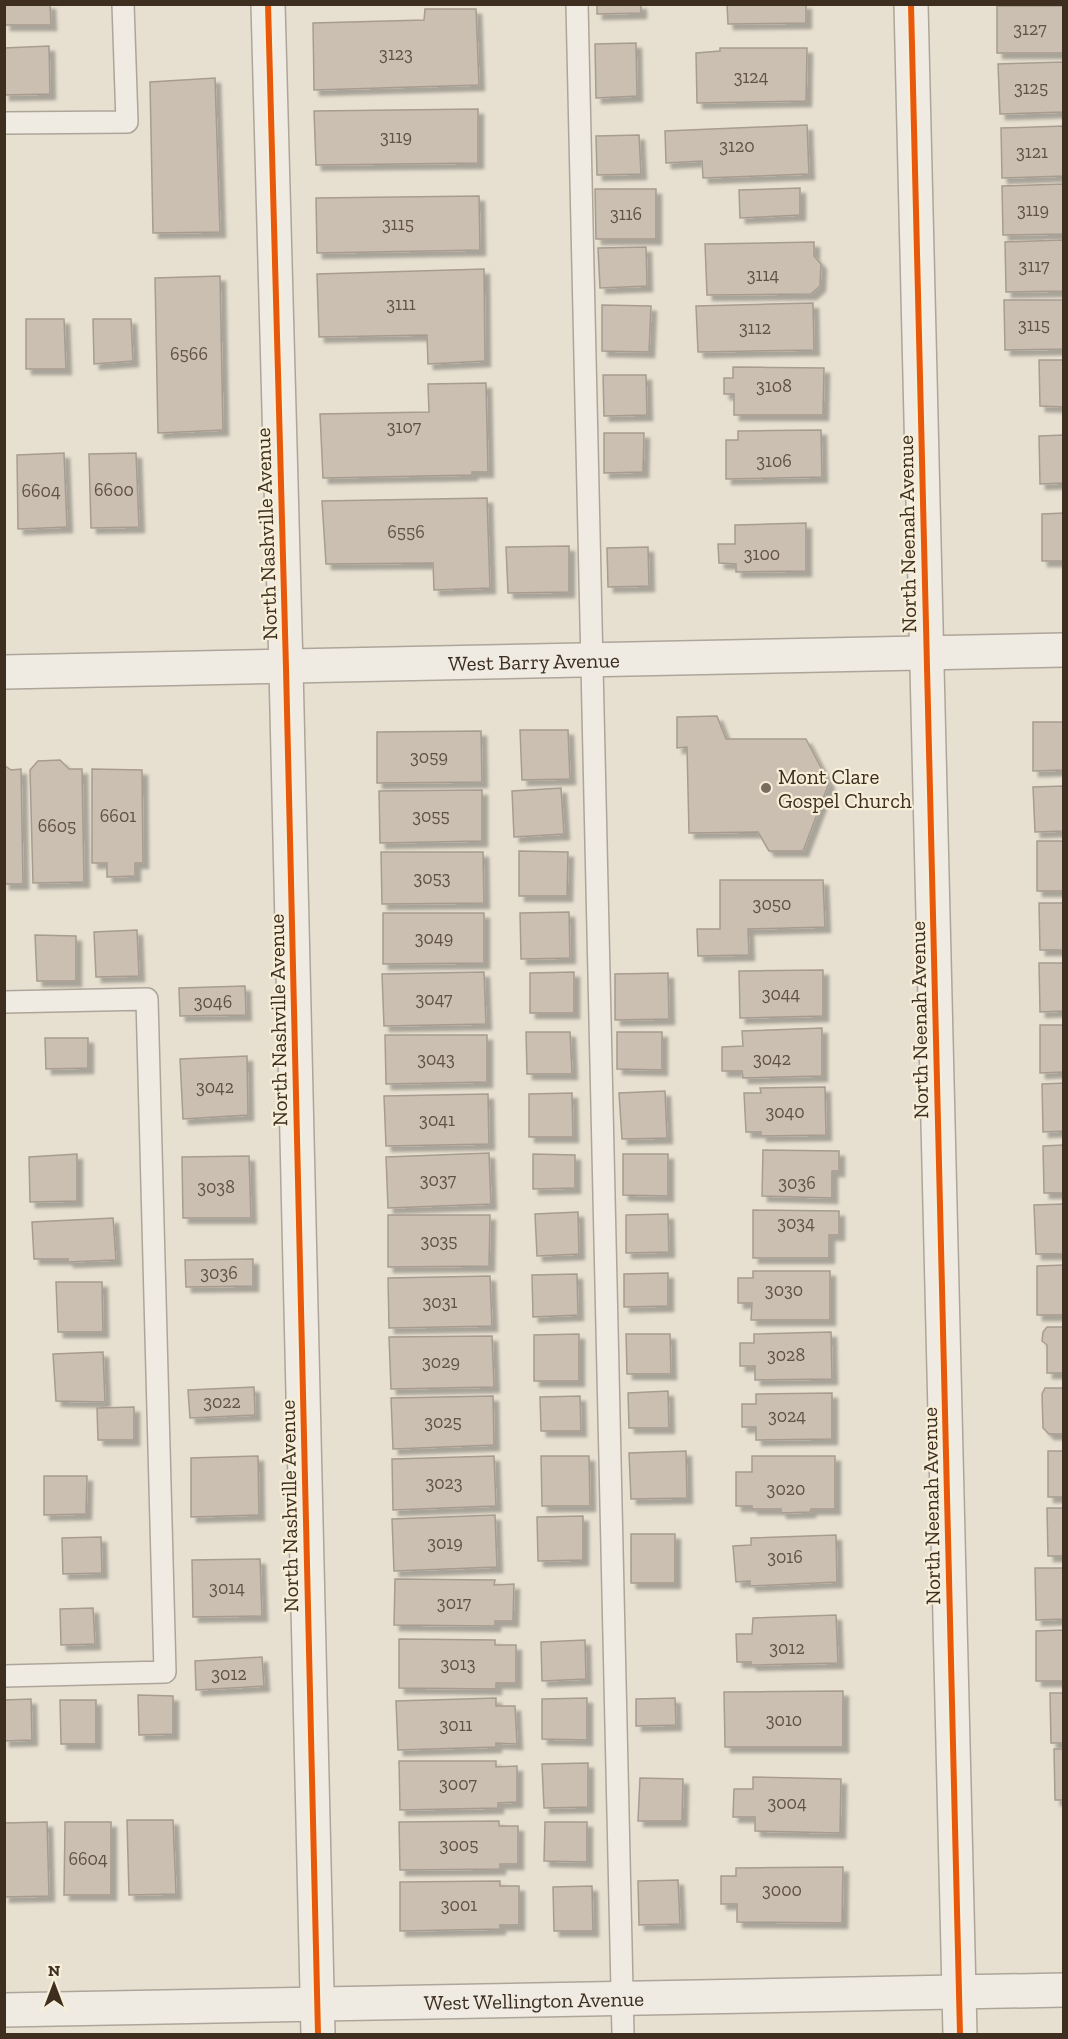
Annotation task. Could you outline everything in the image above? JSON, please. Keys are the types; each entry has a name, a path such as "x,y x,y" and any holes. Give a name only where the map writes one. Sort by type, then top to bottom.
{"street":[{"name":"North Nashville Avenue","path":"268,4 286,668 317,2020"},
{"name":"North Neenah Avenue","path":"911,4 960,2034"},
{"name":"West Barry Avenue","path":"4,672 286,668 1064,650"},
{"name":"West Wellington Avenue","path":"4,2010 317,2020 623,1999 1064,1990"}],"lane":[{"path":"4,123 127,122 123,4"},
{"path":"577,4 623,2034"},
{"path":"4,1002 147,999 165,1672 4,1676"}],"building":[{"path":"5,4 50,4 51,25 5,25"},
{"path":"597,4 641,4 641,13 597,14"},
{"path":"727,4 806,4 806,23 728,24"},
{"path":"997,6 1064,6 1064,53 997,53"},
{"path":"425,9 476,9 479,85 314,90 313,23 424,20"},
{"path":"636,43 637,96 596,98 595,44"},
{"path":"49,46 50,94 4,95 4,48"},
{"path":"720,48 807,48 806,101 697,103 696,53 720,51"},
{"path":"1064,62 1064,112 1000,114 998,64"},
{"path":"215,78 220,232 153,233 150,82"},
{"path":"478,109 478,163 316,165 314,111"},
{"path":"807,125 809,174 703,178 702,161 666,163 665,131"},
{"path":"1064,126 1064,176 1002,178 1001,128"},
{"path":"639,135 641,174 597,175 596,136"},
{"path":"1064,184 1064,234 1003,235 1002,186"},
{"path":"800,188 800,215 740,218 739,190"},
{"path":"595,189 656,189 656,239 596,239"},
{"path":"479,196 480,250 317,253 316,198"},
{"path":"1064,240 1064,291 1006,292 1005,242"},
{"path":"814,242 814,256 821,264 820,286 811,294 707,295 705,244"},
{"path":"646,247 647,286 600,288 598,248"},
{"path":"484,269 485,361 428,364 427,335 319,337 317,274"},
{"path":"220,276 223,430 158,433 155,278"},
{"path":"1004,300 1064,300 1064,349 1005,350"},
{"path":"813,303 814,350 698,352 696,306"},
{"path":"602,305 651,306 649,352 602,351"},
{"path":"26,319 64,319 66,369 26,369"},
{"path":"93,319 131,319 133,361 94,364"},
{"path":"1039,360 1064,360 1064,407 1040,406"},
{"path":"733,367 824,368 823,415 734,415 734,394 724,394 724,378 733,378"},
{"path":"603,375 646,375 647,415 604,416"},
{"path":"486,383 488,472 472,472 472,475 323,478 320,414 429,412 428,384"},
{"path":"821,430 822,477 726,479 726,440 738,440 738,431"},
{"path":"604,433 644,433 643,472 604,473"},
{"path":"1064,435 1064,483 1040,484 1039,436"},
{"path":"64,453 67,527 18,529 17,455"},
{"path":"136,453 139,527 91,528 89,454"},
{"path":"487,498 490,588 434,590 433,563 326,564 322,501"},
{"path":"1064,513 1064,561 1042,561 1042,514"},
{"path":"806,523 806,571 736,572 736,564 719,563 718,544 735,544 735,525"},
{"path":"569,546 569,592 508,593 506,547"},
{"path":"648,547 649,586 608,587 607,548"},
{"path":"717,716 726,739 806,739 829,783 803,851 769,851 758,832 689,833 687,747 677,748 677,717"},
{"path":"1033,722 1064,722 1064,770 1033,771"},
{"path":"520,730 568,730 570,779 522,780"},
{"path":"481,731 482,782 377,783 377,732"},
{"path":"60,760 69,769 82,769 84,882 33,883 30,770 38,761"},
{"path":"4,765 11,770 21,769 23,884 4,884"},
{"path":"92,769 142,770 143,863 135,863 135,876 107,877 107,863 92,863"},
{"path":"1064,786 1064,831 1035,832 1033,787"},
{"path":"561,788 564,834 514,837 512,791"},
{"path":"482,790 482,841 380,843 379,791"},
{"path":"1037,841 1064,841 1064,891 1037,891"},
{"path":"519,851 568,852 567,896 519,896"},
{"path":"381,852 483,852 484,903 382,904"},
{"path":"720,880 823,880 825,927 748,929 749,955 698,956 697,929 720,929"},
{"path":"1039,903 1064,903 1064,950 1040,950"},
{"path":"569,912 570,958 521,959 520,913"},
{"path":"383,913 484,913 484,963 383,964"},
{"path":"137,930 139,976 96,977 94,932"},
{"path":"35,935 76,936 76,981 37,981"},
{"path":"1039,963 1064,963 1064,1011 1040,1012"},
{"path":"823,970 823,1016 740,1018 739,971"},
{"path":"484,972 486,1024 384,1026 382,974"},
{"path":"574,972 574,1013 530,1013 530,973"},
{"path":"668,973 669,1019 615,1020 615,974"},
{"path":"245,986 246,1015 180,1016 179,988"},
{"path":"1040,1025 1064,1025 1064,1072 1040,1073"},
{"path":"822,1028 822,1076 743,1078 742,1071 722,1071 722,1047 743,1046 742,1031"},
{"path":"526,1032 570,1032 572,1074 527,1074"},
{"path":"617,1032 662,1032 662,1070 617,1069"},
{"path":"385,1035 487,1035 487,1082 386,1084"},
{"path":"45,1038 88,1038 88,1068 46,1069"},
{"path":"247,1056 248,1115 183,1119 180,1059"},
{"path":"1064,1083 1064,1131 1043,1132 1042,1084"},
{"path":"825,1087 826,1135 761,1136 761,1132 746,1132 744,1093 761,1093 760,1088"},
{"path":"665,1091 667,1138 622,1139 619,1093"},
{"path":"572,1093 573,1137 529,1137 529,1094"},
{"path":"488,1094 489,1144 386,1146 384,1096"},
{"path":"1064,1145 1064,1193 1044,1193 1043,1146"},
{"path":"763,1150 839,1151 839,1171 832,1171 832,1198 762,1196"},
{"path":"489,1153 491,1204 388,1208 386,1157"},
{"path":"77,1154 77,1201 30,1202 29,1157"},
{"path":"533,1154 575,1155 575,1188 533,1189"},
{"path":"623,1154 668,1154 668,1196 623,1195"},
{"path":"249,1156 251,1218 183,1218 182,1157"},
{"path":"1064,1204 1064,1254 1036,1254 1034,1205"},
{"path":"753,1210 839,1211 839,1235 829,1235 829,1258 753,1258"},
{"path":"578,1212 579,1254 537,1256 535,1214"},
{"path":"668,1214 669,1252 626,1253 626,1215"},
{"path":"388,1215 490,1215 489,1266 388,1267"},
{"path":"113,1218 116,1260 68,1262 68,1259 34,1259 32,1222"},
{"path":"253,1259 253,1286 186,1287 185,1260"},
{"path":"1064,1265 1064,1315 1037,1315 1037,1266"},
{"path":"753,1271 830,1271 830,1320 751,1320 752,1303 738,1303 738,1278 753,1278"},
{"path":"668,1273 668,1306 624,1307 624,1274"},
{"path":"577,1274 578,1315 533,1317 532,1275"},
{"path":"490,1276 492,1326 389,1328 388,1278"},
{"path":"56,1282 102,1282 103,1332 58,1332"},
{"path":"1047,1327 1064,1327 1064,1373 1047,1373 1047,1345 1042,1341 1043,1332"},
{"path":"831,1332 832,1379 755,1380 755,1366 740,1366 740,1343 754,1343 754,1334"},
{"path":"579,1334 579,1381 534,1381 534,1335"},
{"path":"626,1334 670,1334 671,1374 627,1374"},
{"path":"492,1336 494,1387 391,1389 389,1337"},
{"path":"103,1352 105,1402 56,1401 53,1354"},
{"path":"254,1387 255,1415 190,1418 188,1390"},
{"path":"1045,1388 1064,1388 1064,1434 1049,1434 1043,1428 1042,1394"},
{"path":"668,1391 669,1428 629,1428 628,1393"},
{"path":"832,1393 832,1439 756,1440 756,1427 742,1427 742,1404 756,1404 756,1394"},
{"path":"493,1396 494,1445 393,1449 391,1398"},
{"path":"580,1396 581,1431 541,1431 540,1397"},
{"path":"134,1407 134,1440 98,1440 97,1408"},
{"path":"686,1451 687,1498 631,1499 629,1453"},
{"path":"1048,1451 1064,1451 1064,1497 1048,1497"},
{"path":"258,1456 259,1515 191,1517 191,1458"},
{"path":"494,1456 496,1506 393,1510 392,1459"},
{"path":"541,1456 589,1456 590,1506 542,1506"},
{"path":"752,1456 835,1456 835,1509 781,1513 781,1509 752,1509 752,1506 736,1506 736,1472 752,1472"},
{"path":"44,1476 87,1476 86,1514 44,1515"},
{"path":"1047,1508 1064,1508 1064,1556 1048,1556"},
{"path":"495,1515 497,1567 394,1571 392,1519"},
{"path":"583,1516 583,1560 538,1561 537,1517"},
{"path":"631,1534 675,1534 675,1583 631,1583"},
{"path":"836,1535 837,1582 750,1586 750,1581 736,1582 733,1546 751,1545 751,1538"},
{"path":"101,1537 102,1573 63,1574 62,1538"},
{"path":"260,1559 262,1616 193,1617 192,1560"},
{"path":"1035,1568 1064,1568 1064,1619 1036,1620"},
{"path":"395,1579 495,1580 494,1585 514,1584 513,1621 495,1621 495,1626 394,1625"},
{"path":"93,1608 95,1644 61,1645 60,1609"},
{"path":"836,1615 838,1663 751,1665 751,1662 737,1662 736,1634 752,1634 753,1618"},
{"path":"1064,1630 1064,1681 1036,1681 1036,1631"},
{"path":"399,1639 495,1640 495,1645 516,1645 516,1683 496,1683 496,1689 399,1688"},
{"path":"585,1640 586,1679 542,1681 541,1642"},
{"path":"262,1657 264,1686 196,1690 195,1661"},
{"path":"843,1691 843,1747 725,1747 724,1692"},
{"path":"1050,1693 1064,1693 1064,1743 1051,1743"},
{"path":"138,1695 173,1696 173,1734 139,1735"},
{"path":"496,1698 496,1706 515,1706 517,1744 496,1743 496,1747 398,1750 396,1701"},
{"path":"587,1698 587,1740 542,1739 542,1699"},
{"path":"675,1698 676,1725 636,1726 636,1699"},
{"path":"31,1699 32,1740 4,1741 4,1700"},
{"path":"60,1700 96,1700 96,1744 61,1744"},
{"path":"1054,1749 1064,1749 1064,1800 1055,1800"},
{"path":"399,1761 496,1761 496,1767 517,1766 517,1802 498,1803 498,1808 400,1810"},
{"path":"588,1763 588,1807 544,1808 542,1764"},
{"path":"753,1777 841,1779 840,1833 755,1831 755,1817 733,1817 734,1789 753,1789"},
{"path":"640,1778 683,1779 682,1821 638,1821"},
{"path":"127,1820 173,1820 176,1894 129,1895"},
{"path":"499,1821 499,1826 518,1826 518,1864 500,1864 500,1869 400,1870 399,1822"},
{"path":"47,1822 49,1896 4,1897 4,1823"},
{"path":"65,1822 111,1822 111,1895 64,1895"},
{"path":"545,1822 587,1822 587,1862 544,1861"},
{"path":"843,1867 842,1923 737,1922 737,1904 721,1904 721,1876 736,1876 736,1868"},
{"path":"678,1880 680,1924 639,1925 638,1881"},
{"path":"500,1881 500,1886 519,1886 519,1925 500,1925 500,1929 400,1931 400,1882"},
{"path":"592,1886 593,1931 554,1931 553,1887"}],"cycle path":[{"path":"268,4 318,2034"},
{"path":"911,4 960,2034"}],"place":[{"name":"Mont Clare Gospel Church","path":"766,788"}]}
